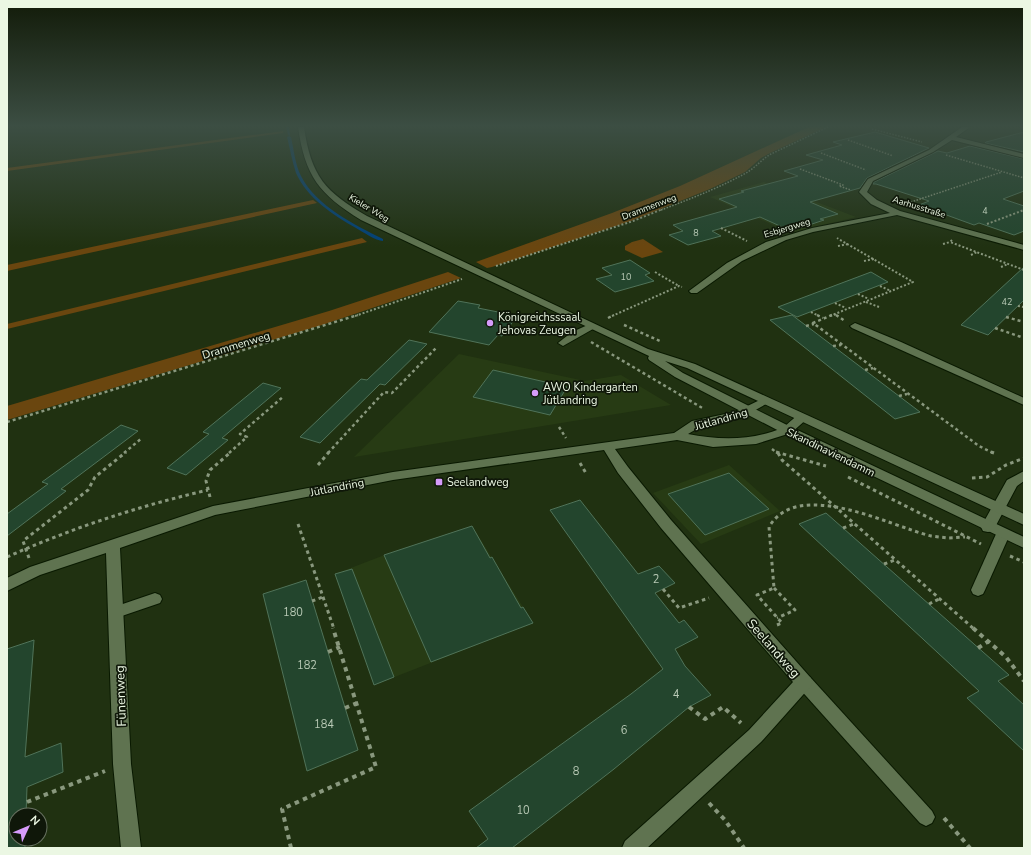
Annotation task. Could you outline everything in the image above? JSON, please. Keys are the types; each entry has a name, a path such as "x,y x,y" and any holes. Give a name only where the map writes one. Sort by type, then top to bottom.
{"street":[{"name":"Kieler Weg","path":"310,167 318,180 332,196 372,223 467,271"},
{"path":"863,192 870,180 897,167"},
{"name":"Aarhusstraße","path":"863,192 874,202 897,213 1024,248"},
{"name":"Esbjergweg","path":"694,291 714,275 760,248 813,230 897,213"},
{"name":"Skandinaviendamm","path":"467,271 644,352 687,365 1024,520"},
{"name":"Skandinaviendamm","path":"644,352 675,373 749,412 1002,534 1024,543"},
{"name":"Jütlandring","path":"677,436 695,425 722,420 749,412 764,401"},
{"name":"Jütlandring","path":"7,585 35,571 213,511 393,476 608,447 677,436 713,443 756,440 787,430 802,418"},
{"name":"Seelandweg","path":"608,447 622,470 662,518 804,682 755,736 695,789 632,848"},
{"path":"988,527 1012,483 1024,475"},
{"name":"Fünenweg","path":"113,544 122,764 131,848"}],"lane":[{"path":"855,326 894,341 970,379 1024,402"},
{"path":"563,343 575,334 590,327"},
{"path":"978,590 1002,534"},
{"path":"116,612 155,598"},
{"path":"804,682 926,817"}],"path":[{"name":"Drammenweg","path":"493,267 633,221 712,190 748,172 753,167"},
{"path":"859,167 881,175"},
{"path":"985,167 1024,178"},
{"path":"800,169 843,185 838,186 863,192"},
{"path":"888,209 1002,172"},
{"path":"943,244 950,242 967,232 1024,210"},
{"path":"721,228 760,248"},
{"path":"950,242 1024,270"},
{"path":"838,246 848,244"},
{"path":"971,255 978,252"},
{"path":"864,261 874,259"},
{"path":"1001,267 1008,264"},
{"name":"Drammenweg","path":"7,422 342,321 462,279 467,271"},
{"path":"655,272 679,286 694,291"},
{"path":"608,318 679,286"},
{"path":"880,286 891,291"},
{"path":"858,294 870,300"},
{"path":"865,301 878,308"},
{"path":"835,303 847,308"},
{"path":"1018,306 1024,307"},
{"path":"811,312 823,318"},
{"path":"1006,317 1024,322"},
{"path":"806,326 815,324"},
{"path":"995,328 1024,338"},
{"path":"833,346 842,345"},
{"path":"318,465 333,446 384,392 392,393 437,347"},
{"path":"865,370 873,368"},
{"path":"899,396 908,394"},
{"path":"213,511 206,481 210,470 247,437 240,434 284,396"},
{"path":"35,571 23,541 88,490 95,477 142,438"},
{"path":"829,467 778,453 782,460 1006,657 1024,681"},
{"path":"970,478 987,477 1006,465 1024,458"},
{"path":"842,474 966,537 1024,562"},
{"path":"7,557 98,521 163,499 208,490"},
{"path":"777,618 795,610 774,588 769,527 771,521 777,516 800,507 822,505 834,506 941,538 966,537"},
{"path":"292,848 282,809 376,767 340,647 298,524"},
{"path":"843,528 855,524"},
{"path":"884,564 896,560"},
{"path":"762,633 782,623 757,595 774,588"},
{"path":"663,589 679,608 726,592"},
{"path":"312,601 323,597"},
{"path":"929,604 940,598"},
{"path":"978,648 989,642"},
{"path":"328,652 340,647"},
{"path":"345,708 357,703"},
{"path":"689,707 705,719 723,706 755,736"},
{"path":"27,802 122,764"},
{"path":"695,789 725,820 744,848"},
{"path":"926,817 938,812 970,848"}],"shaded area":[{"path":"15,167 37,167 7,171 7,168"},
{"path":"722,167 751,167 745,172 710,189 631,221 492,267 487,268 476,262 612,213 680,186"},
{"path":"764,182 856,217 791,233 710,197"},
{"path":"313,200 317,203 7,271 7,265"},
{"path":"362,238 367,242 7,329 7,324"},
{"path":"643,239 663,252 642,258 625,250 625,246"},
{"path":"448,272 461,278 322,325 7,420 7,406 329,311"},
{"name":"AWO Kindergarten Jütlandring","path":"459,354 585,381 621,375 671,405 354,457"},
{"path":"729,465 780,511 701,544 653,493"},
{"path":"472,526 533,623 374,685 335,574 382,556"}],"building":[{"path":"799,167 890,167 867,178 860,188 810,202 838,214 820,219 824,220 791,231 760,217 712,231 721,236 688,245 669,235 683,231 673,225 737,207 719,199 744,192 741,191 798,176 784,171"},
{"path":"905,167 1024,167 1024,191 1003,199 1024,206 1024,231 1014,235 979,223 974,225 919,205 929,201 873,184 874,182"},
{"path":"630,260 650,273 645,275 654,281 615,292 596,279 612,275 602,268"},
{"path":"1024,267 1024,300 988,335 961,325"},
{"path":"871,272 888,282 797,317 778,307"},
{"name":"Königreichsssaal Jehovas Zeugen","path":"458,301 480,305 478,308 513,315 510,318 515,319 502,336 498,335 489,345 429,332"},
{"path":"792,315 920,412 895,419 770,320"},
{"path":"409,340 427,344 385,385 380,384 320,443 300,437 361,379 367,380"},
{"path":"493,370 567,387 550,415 473,397"},
{"path":"263,383 281,388 222,438 228,440 186,475 167,468 209,434 203,432"},
{"path":"121,425 138,431 61,489 66,491 7,536 7,514 48,484 42,482"},
{"path":"729,473 769,509 705,535 668,494"},
{"path":"580,500 638,574 659,566 675,583 655,593 679,623 684,620 698,637 675,649 685,666 711,695 689,707 614,769 512,848 476,848 488,839 469,811 631,694 663,669 550,510"},
{"path":"826,513 1009,675 998,681 1024,705 1024,751 967,698 979,691 799,524"},
{"path":"472,526 490,558 492,557 521,608 523,607 533,623 431,662 384,555"},
{"path":"352,569 394,677 374,685 335,574"},
{"path":"306,580 358,750 307,771 263,594"},
{"path":"34,640 25,757 61,743 63,772 27,787 26,807 8,807 8,847 25,848 7,848 7,649"}],"waterway":[{"path":"296,167 300,177 310,192 329,209 360,229 382,240"}],"place":[{"name":"Königreichsssaal Jehovas Zeugen","path":"490,323"},
{"name":"AWO Kindergarten Jütlandring","path":"535,393"},
{"name":"Seelandweg","path":"439,482"}]}
